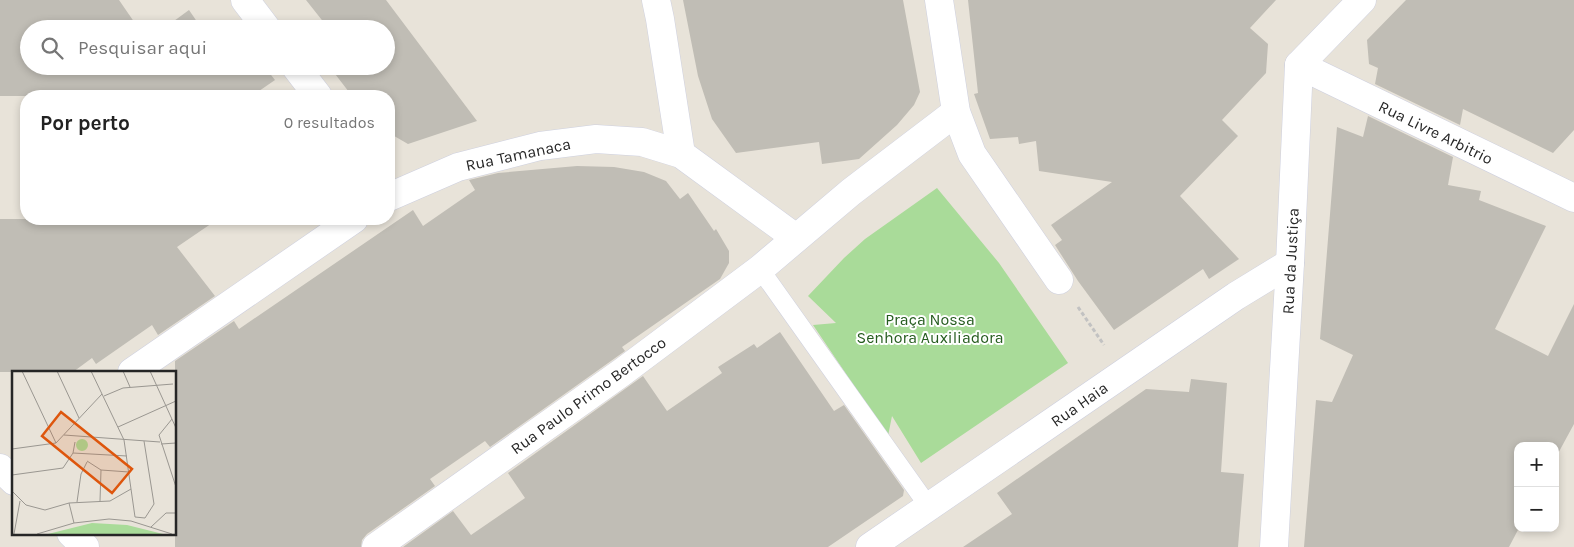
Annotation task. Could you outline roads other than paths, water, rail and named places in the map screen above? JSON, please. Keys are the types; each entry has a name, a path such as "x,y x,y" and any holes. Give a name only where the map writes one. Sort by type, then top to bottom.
{"street":[{"path":"245,0 260,20"},
{"path":"656,0 681,154 796,238 851,192 956,112"},
{"path":"939,0 956,112 972,154 988,180 1059,280"},
{"path":"1299,65 1362,0"},
{"name":"Rua Livre Arbitrio","path":"1299,65 1574,198"},
{"name":"Rua da Justiça","path":"1274,547 1299,65"},
{"path":"302,75 313,90"},
{"name":"Rua Tamanaca","path":"395,192 458,168 540,146 596,139 642,142 681,154"},
{"path":"133,371 345,225"},
{"name":"Rua Paulo Primo Bertocco","path":"376,547 620,373 760,269 796,238"},
{"name":"Rua Haia","path":"870,547 1236,296 1290,263"},
{"path":"0,462 12,454"},
{"path":"0,468 12,479"},
{"path":"71,534 85,547"}],"lane":[{"path":"760,269 929,507"}],"park label":[{"name":"Praça Nossa Senhora Auxiliadora","path":"930,328"}]}
